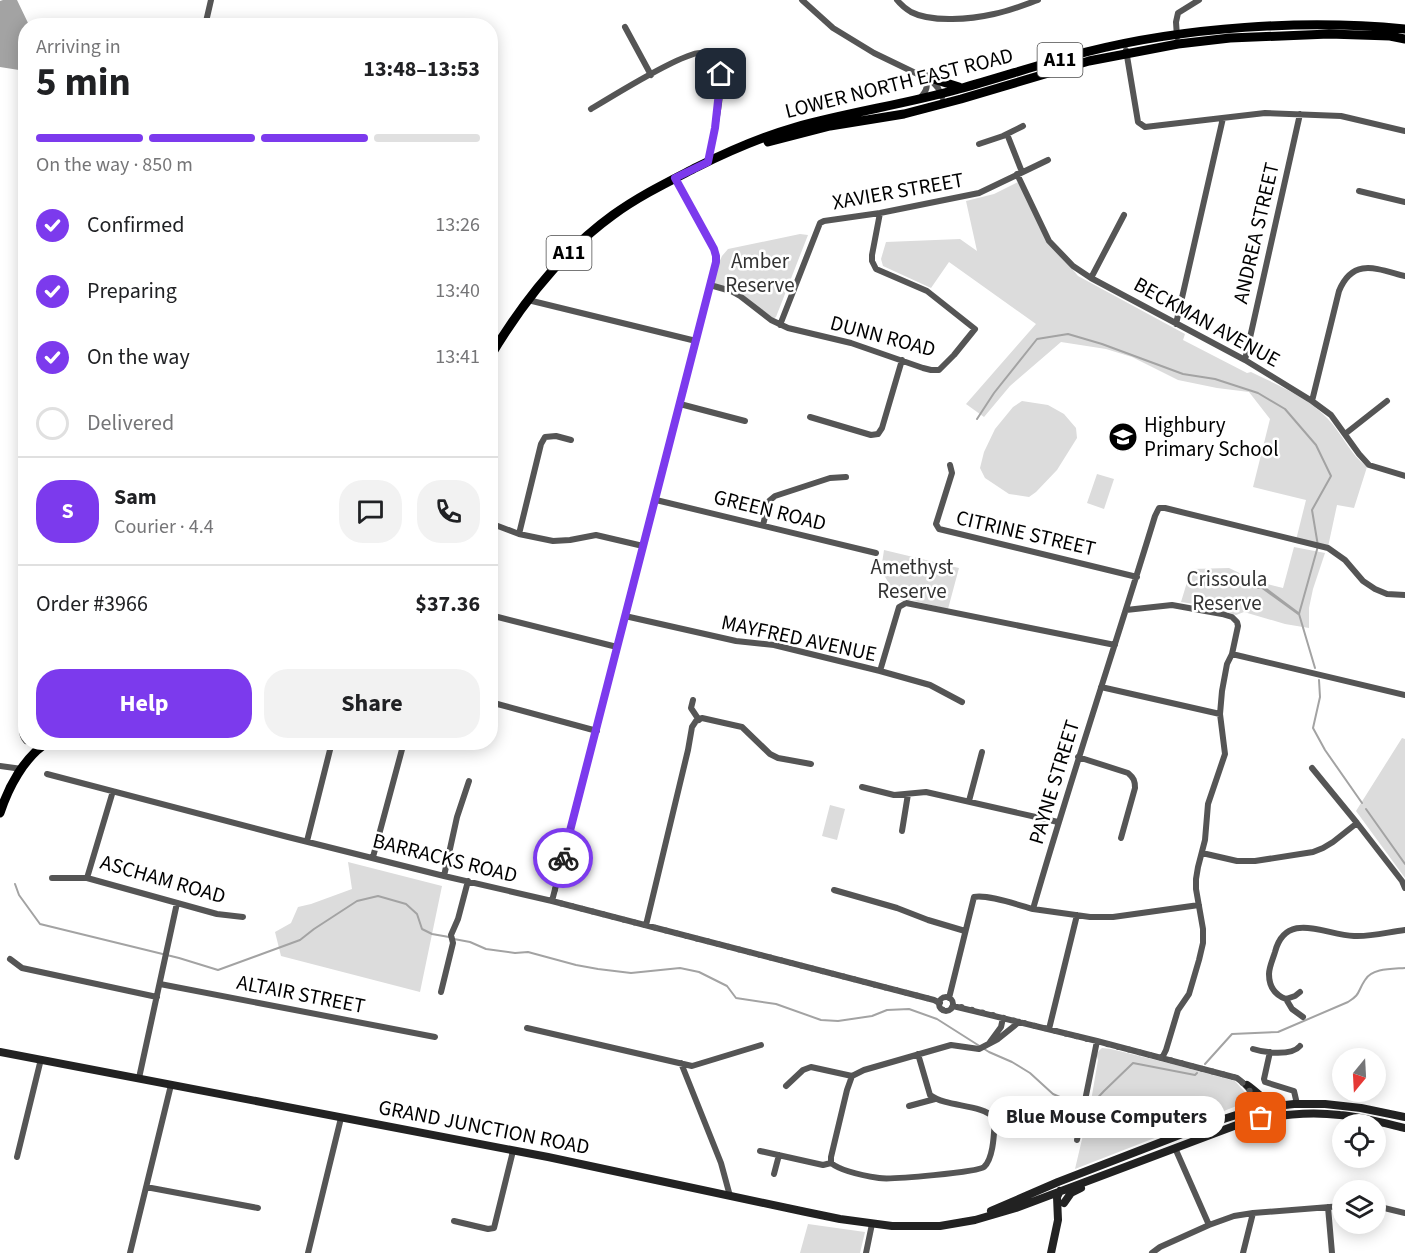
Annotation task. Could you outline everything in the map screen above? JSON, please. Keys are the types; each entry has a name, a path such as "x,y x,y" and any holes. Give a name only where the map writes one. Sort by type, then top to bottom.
{"main road":[{"name":"LOWER NORTH EAST ROAD","path":"498,343 547,276 589,234 614,215 675,178 761,138 796,127 963,88 1086,52 1281,25 1377,26 1405,29"},
{"name":"LOWER NORTH EAST ROAD","path":"1178,39 1329,34 1390,36 1405,39"},
{"name":"LOWER NORTH EAST ROAD","path":"725,153 830,126 904,114 944,104 1126,48"},
{"path":"924,76 963,88"},
{"path":"0,813 12,782 39,750"},
{"name":"GRAND JUNCTION ROAD","path":"0,1052 513,1151 817,1215 872,1224 915,1227 940,1226 989,1217 1041,1198 1059,1187 1171,1139 1232,1115 1258,1108 1297,1104 1343,1105 1405,1118"},
{"path":"1247,1086 1274,1106"},
{"path":"1258,1108 1261,1118"},
{"name":"GRAND JUNCTION ROAD","path":"962,1222 1261,1118 1327,1113 1405,1128"},
{"path":"1171,1139 1175,1148"},
{"path":"1061,1205 1074,1191 1119,1173 1125,1167"},
{"path":"1051,1253 1063,1194 1059,1187"},
{"path":"1041,1198 1061,1205"}],"street":[{"path":"207,18 211,0"},
{"path":"802,0 833,28 874,53 924,76 935,84 944,104"},
{"path":"897,0 912,13 940,19 995,14 1038,0"},
{"path":"1178,39 1176,22 1178,13 1199,0"},
{"path":"625,27 651,75"},
{"path":"1126,48 1138,122 1145,127 1265,113 1341,116 1405,131"},
{"path":"591,109 685,56 708,55 715,60 721,74 715,128 708,162"},
{"path":"920,98 926,92 927,82 924,76"},
{"name":"ANDREA STREET","path":"1245,360 1300,114"},
{"path":"1176,324 1223,118"},
{"path":"979,144 1023,126"},
{"name":"BECKMAN AVENUE","path":"1007,134 1020,173 1049,241 1073,266 1090,278 1245,360 1312,401 1331,415 1369,465 1405,476"},
{"name":"XAVIER STREET","path":"780,325 820,223 979,193 1048,160"},
{"path":"552,901 716,262 714,249 675,178"},
{"path":"1359,190 1405,202"},
{"name":"DUNN ROAD","path":"710,285 740,296 780,325 851,343 923,368 939,370 975,329 927,291 876,269 872,255 880,213"},
{"path":"1090,278 1124,215"},
{"path":"1312,401 1342,283 1350,274 1370,267 1405,276"},
{"path":"528,300 696,341"},
{"path":"810,417 871,435 878,434 882,428 902,360"},
{"path":"1345,434 1387,401"},
{"path":"680,404 745,421"},
{"path":"519,534 540,444 545,437 556,436 571,440"},
{"name":"CITRINE STREET","path":"950,465 952,473 936,524 939,530 1137,576"},
{"path":"763,525 769,501 775,496 830,478 846,477"},
{"name":"GREEN ROAD","path":"656,500 876,553"},
{"name":"PAYNE STREET","path":"1033,909 1078,757 1159,508 1328,548 1345,560 1363,581 1374,589 1387,594 1405,595"},
{"path":"498,526 519,534 553,541 596,535 643,546"},
{"path":"879,671 899,607 906,603 1114,645"},
{"path":"1126,610 1172,605 1232,617 1238,626 1222,691 1220,714 1225,754 1208,804 1205,840 1196,879 1203,943 1189,994 1178,1010 1162,1058"},
{"name":"MAYFRED AVENUE","path":"625,616 736,641 774,645 930,684 962,702"},
{"path":"498,617 617,647"},
{"path":"1232,654 1405,695"},
{"path":"1101,687 1220,714"},
{"path":"693,700 691,708 699,720"},
{"path":"498,704 597,730"},
{"path":"646,925 692,727 696,722 702,718 742,728 770,754 778,758 811,764"},
{"path":"33,750 36,753"},
{"path":"306,841 330,750"},
{"path":"373,857 402,750"},
{"path":"969,801 982,752"},
{"path":"1078,757 1128,773 1133,777 1135,788 1122,838"},
{"path":"0,765 22,769"},
{"path":"1312,768 1402,881 1405,888"},
{"name":"BARRACKS ROAD","path":"47,774 444,876 646,925 940,1003"},
{"path":"444,876 457,817 469,781"},
{"path":"862,787 894,795 926,792 1058,822"},
{"name":"ASCHAM ROAD","path":"113,791 87,878 217,914 243,917"},
{"path":"902,831 908,794"},
{"path":"1202,853 1237,861 1255,861 1313,852 1333,842 1357,823"},
{"path":"52,878 87,878"},
{"path":"441,992 453,943 451,935 458,919 468,881"},
{"path":"834,890 965,931"},
{"path":"953,1006 949,998 974,897 987,897 1033,909 1090,917 1113,917 1199,905"},
{"path":"139,1078 177,903"},
{"path":"1049,1029 1077,915"},
{"path":"1303,1017 1292,1009 1286,999 1273,990 1269,973 1277,942 1285,933 1309,927 1351,936 1405,930"},
{"path":"10,959 22,968 157,997"},
{"name":"ALTAIR STREET","path":"160,984 435,1037"},
{"path":"1286,999 1300,992"},
{"path":"949,998 944,998 940,1003 940,1008 945,1011 950,1010 953,1006"},
{"path":"953,1006 1237,1078 1253,1094 1258,1108"},
{"path":"987,1046 1001,1027 1003,1018"},
{"path":"786,1086 803,1070 811,1067 852,1076 951,1045 979,1049 998,1040 1018,1022"},
{"path":"527,1028 692,1065 761,1045"},
{"path":"1077,1140 1097,1041"},
{"path":"1253,1049 1266,1052 1295,1051 1300,1046"},
{"path":"1270,1052 1265,1082 1294,1091 1297,1104"},
{"path":"831,1163 837,1168 881,1178 966,1172 982,1169 986,1165 990,1155 995,1118 980,1110 935,1099 930,1095 918,1054"},
{"path":"17,1157 41,1059"},
{"path":"681,1064 721,1163 730,1196"},
{"path":"831,1163 852,1076"},
{"path":"130,1253 171,1085"},
{"path":"909,1106 935,1099"},
{"path":"308,1253 341,1118"},
{"path":"1175,1148 1209,1225"},
{"path":"454,1221 488,1229 494,1228 513,1151"},
{"path":"760,1151 824,1165 831,1163"},
{"path":"774,1174 778,1155"},
{"path":"146,1186 258,1208"},
{"path":"1328,1207 1332,1253"},
{"path":"1152,1253 1160,1247 1234,1216 1332,1207"},
{"path":"1386,1208 1405,1213"},
{"path":"1243,1253 1253,1213"},
{"path":"866,1253 872,1224"}],"green space":[{"path":"1018,182 1049,241 1078,276 1185,334 1183,340 1302,398 1320,411 1333,425 1367,467 1354,508 1337,505 1328,547 1296,540 1306,500 1253,487 1270,419 1249,392 1178,380 1132,357 1106,349 1061,342 1010,386 984,417 966,404 1036,324 949,262 931,288 883,266 881,259 886,242 960,239 977,251 966,201 994,194"},
{"name":"Amber Reserve","path":"800,234 808,235 776,317 771,320 747,300 718,288 712,278 722,256 728,249"},
{"path":"1022,401 1048,405 1064,414 1076,428 1077,438 1057,470 1029,497 1009,494 985,478 980,468 984,452 995,429 1013,407"},
{"path":"1097,474 1114,479 1104,509 1087,503"},
{"name":"Crissoula Reserve","path":"1294,547 1325,553 1313,589 1309,608 1309,628 1285,624 1244,612 1236,615 1181,602 1191,569 1229,568 1256,581 1283,588"},
{"name":"Amethyst Reserve","path":"884,550 959,568 948,609 910,600 906,603 898,599 881,570"},
{"path":"1402,738 1405,739 1405,878 1356,811"},
{"path":"830,805 845,809 837,840 822,836"},
{"path":"348,862 442,886 420,992 281,956 275,932 291,923 298,907 352,889"},
{"path":"1102,1048 1235,1081 1252,1100 1075,1169 1091,1101 1097,1055"},
{"path":"808,1224 865,1232 860,1253 800,1253"}],"shaded area":[{"path":"17,0 26,18 18,18 18,70 0,67 0,1"},
{"path":"1221,581 1264,586 1300,613 1298,615 1262,589 1220,584 1199,587 1198,582"}],"waterway":[{"path":"977,419 994,393 1037,339 1068,334 1183,374 1215,379 1258,393 1285,409 1316,445 1331,476 1312,510 1318,546 1299,614 1315,668"},
{"path":"1319,680 1320,697 1313,728 1325,750 1362,803"},
{"path":"1366,809 1405,864"},
{"path":"15,884 19,895 40,924 179,958 218,970 300,940 357,901 378,896 406,904 417,914 422,929 432,934 449,937"},
{"path":"454,939 470,942 486,949 515,953 528,952 598,969 631,973 680,968 699,972 727,986 736,998 776,1004 821,1020 838,1021 872,1016 887,1010 909,1009 937,1019 989,1052 1030,1073 1053,1094 1078,1105"},
{"path":"1205,1064 1232,1034 1278,1032 1348,1002 1357,995 1365,980 1372,973 1405,968"},
{"path":"1089,1107 1133,1063 1195,1075 1197,1073"}],"way so far":[{"path":"563,858 552,901 934,1000 940,1003 940,1008 945,1011 957,1006 1237,1078 1253,1094 1261,1118"}],"place":[{"name":"Highbury Primary School","path":"1123,437"},
{"name":"Blue Mouse Computers","path":"1261,1118"}],"route":[{"path":"563,858 716,262 714,249 675,178 708,162 715,128 721,74"}]}
